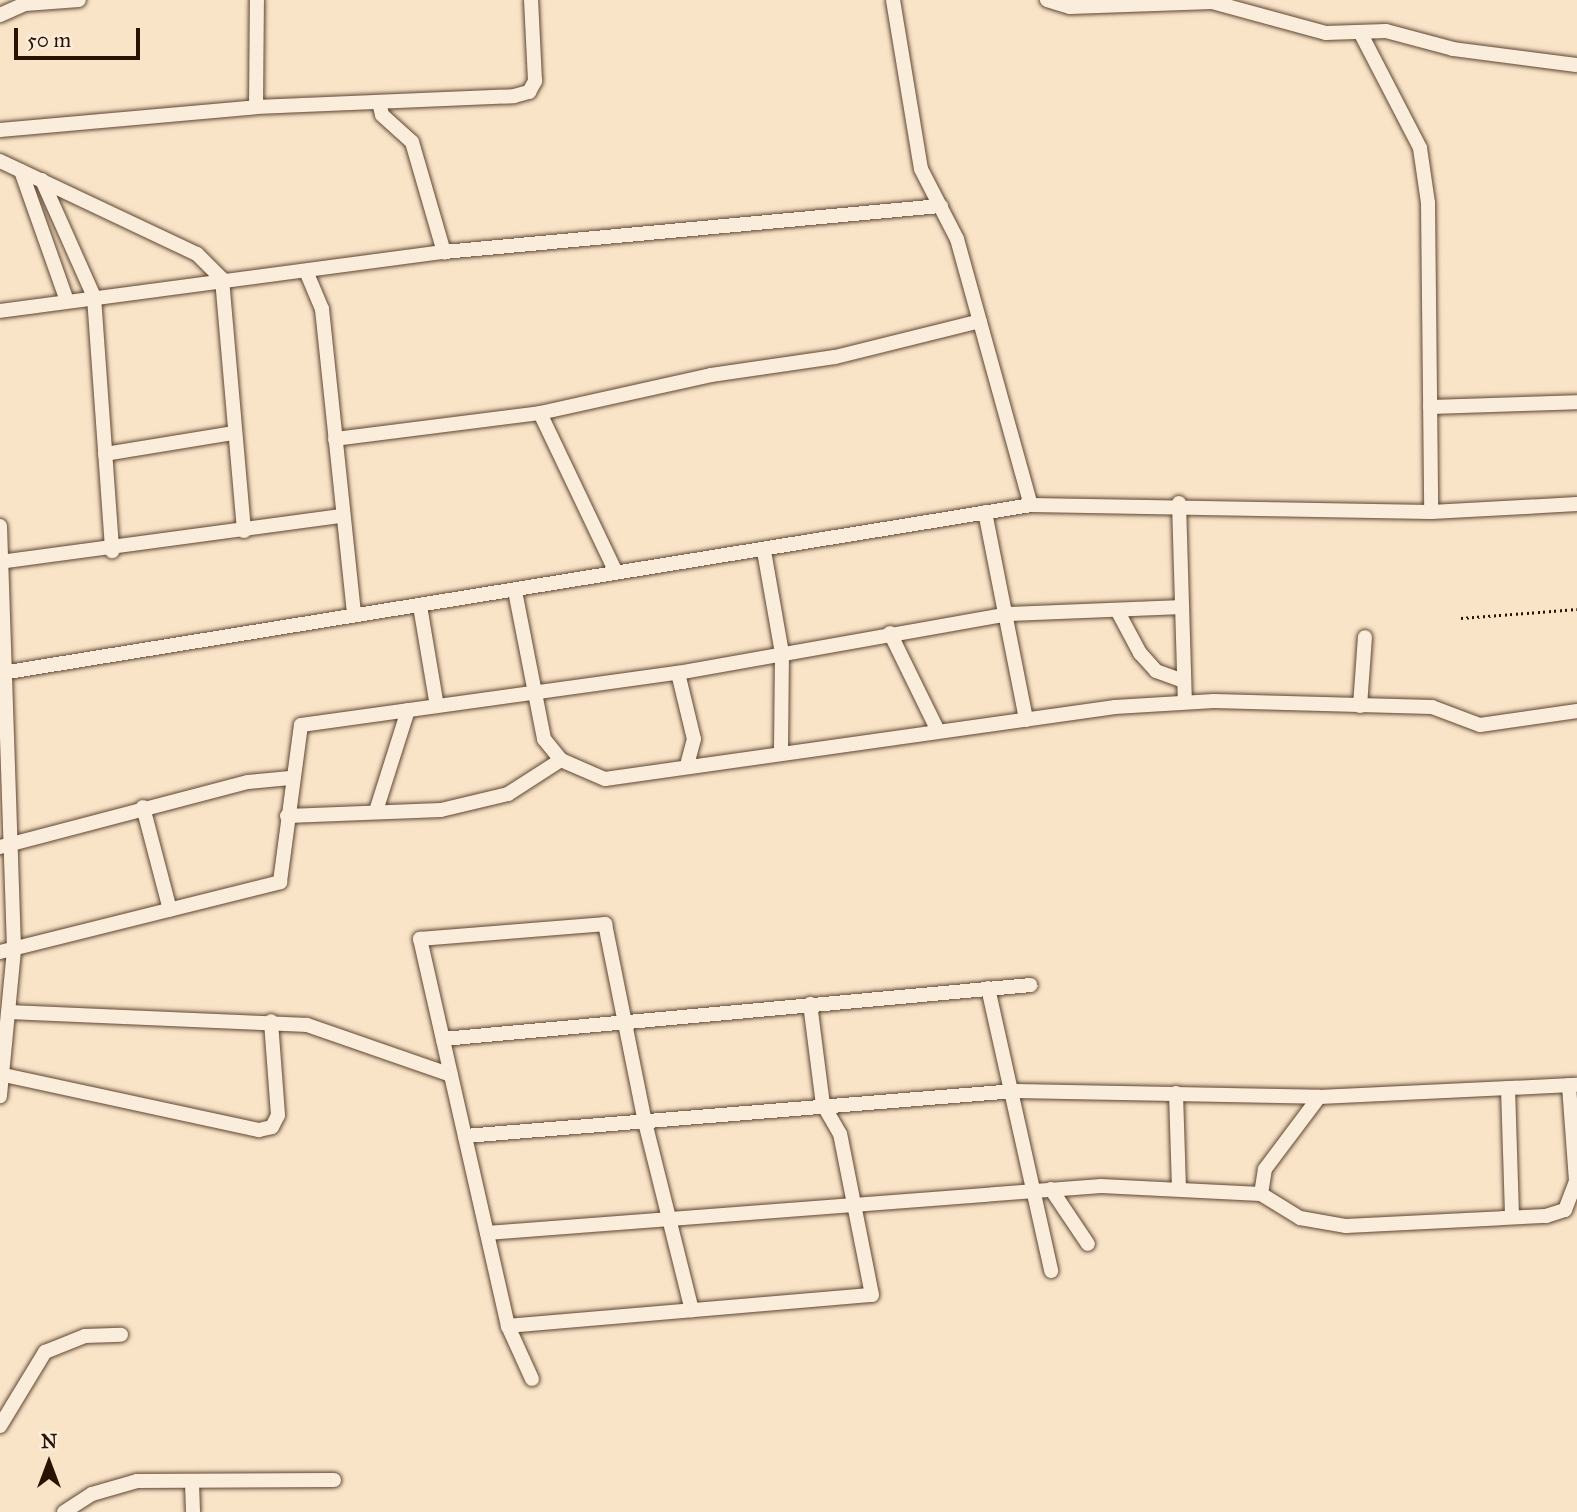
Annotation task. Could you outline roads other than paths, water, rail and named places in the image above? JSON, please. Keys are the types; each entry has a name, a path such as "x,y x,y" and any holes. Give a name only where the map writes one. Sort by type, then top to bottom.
{"street":[{"path":"0,15 25,4 79,0"},
{"path":"256,107 257,0"},
{"path":"0,130 256,107 529,92 535,81 531,0"},
{"path":"893,0 921,169 941,206 980,321 1031,505"},
{"path":"1047,0 1070,7 1212,2 1326,33 1361,34 1386,31 1453,49 1577,65"},
{"path":"1361,34 1420,148 1428,203 1431,512"},
{"path":"379,102 382,115 412,142 444,252"},
{"path":"0,161 198,254 222,279 233,433 244,531"},
{"path":"21,171 67,301"},
{"path":"42,180 94,297 112,551"},
{"path":"0,311 222,279 306,271 444,252 941,206"},
{"path":"306,271 322,309 354,614"},
{"path":"335,439 540,413 711,375 835,357 980,321"},
{"path":"1430,407 1577,402"},
{"path":"540,413 616,572"},
{"path":"105,454 233,433"},
{"path":"1179,503 1185,702"},
{"path":"8,672 354,614 515,591 616,572 764,551 1031,505 1179,503 1431,512 1577,505"},
{"path":"985,512 1010,614 1026,720"},
{"path":"1,562 112,551 342,516"},
{"path":"0,526 3,645 8,672 6,788 10,1012 0,1096"},
{"path":"764,551 782,653 786,714 780,753"},
{"path":"515,591 544,739 561,760 606,779 937,729 1185,702 1432,707 1480,725 1577,711"},
{"path":"420,606 437,706"},
{"path":"7,951 280,882 290,778 301,725 678,673 890,633 1010,614 1182,607"},
{"path":"1117,610 1148,662 1184,681"},
{"path":"890,633 937,729"},
{"path":"1360,706 1365,637"},
{"path":"678,673 694,739 687,765"},
{"path":"376,811 408,710"},
{"path":"286,816 442,810 508,794 561,760"},
{"path":"7,845 144,807 290,778"},
{"path":"144,807 170,910"},
{"path":"531,1378 508,1325 420,939 606,924 645,1122 692,1310"},
{"path":"443,1039 1031,985"},
{"path":"988,989 1044,1189 1051,1270"},
{"path":"508,1325 872,1295 851,1203 840,1134 824,1105 810,1004"},
{"path":"10,1012 271,1021 307,1025 451,1075"},
{"path":"3,1068 259,1130 272,1127 278,1115 271,1021"},
{"path":"465,1136 1015,1091 1319,1097 1573,1085 1576,1181 1565,1210 1346,1226 1300,1218 1261,1194 1179,1187 1044,1189 487,1233"},
{"path":"1508,1088 1512,1214"},
{"path":"1176,1093 1179,1187"},
{"path":"1261,1194 1265,1168 1319,1097"},
{"path":"1044,1189 1088,1244"},
{"path":"0,1426 45,1352 85,1336 121,1335"},
{"path":"64,1512 92,1494 137,1481 192,1483 334,1480"},
{"path":"192,1483 193,1512"}]}
